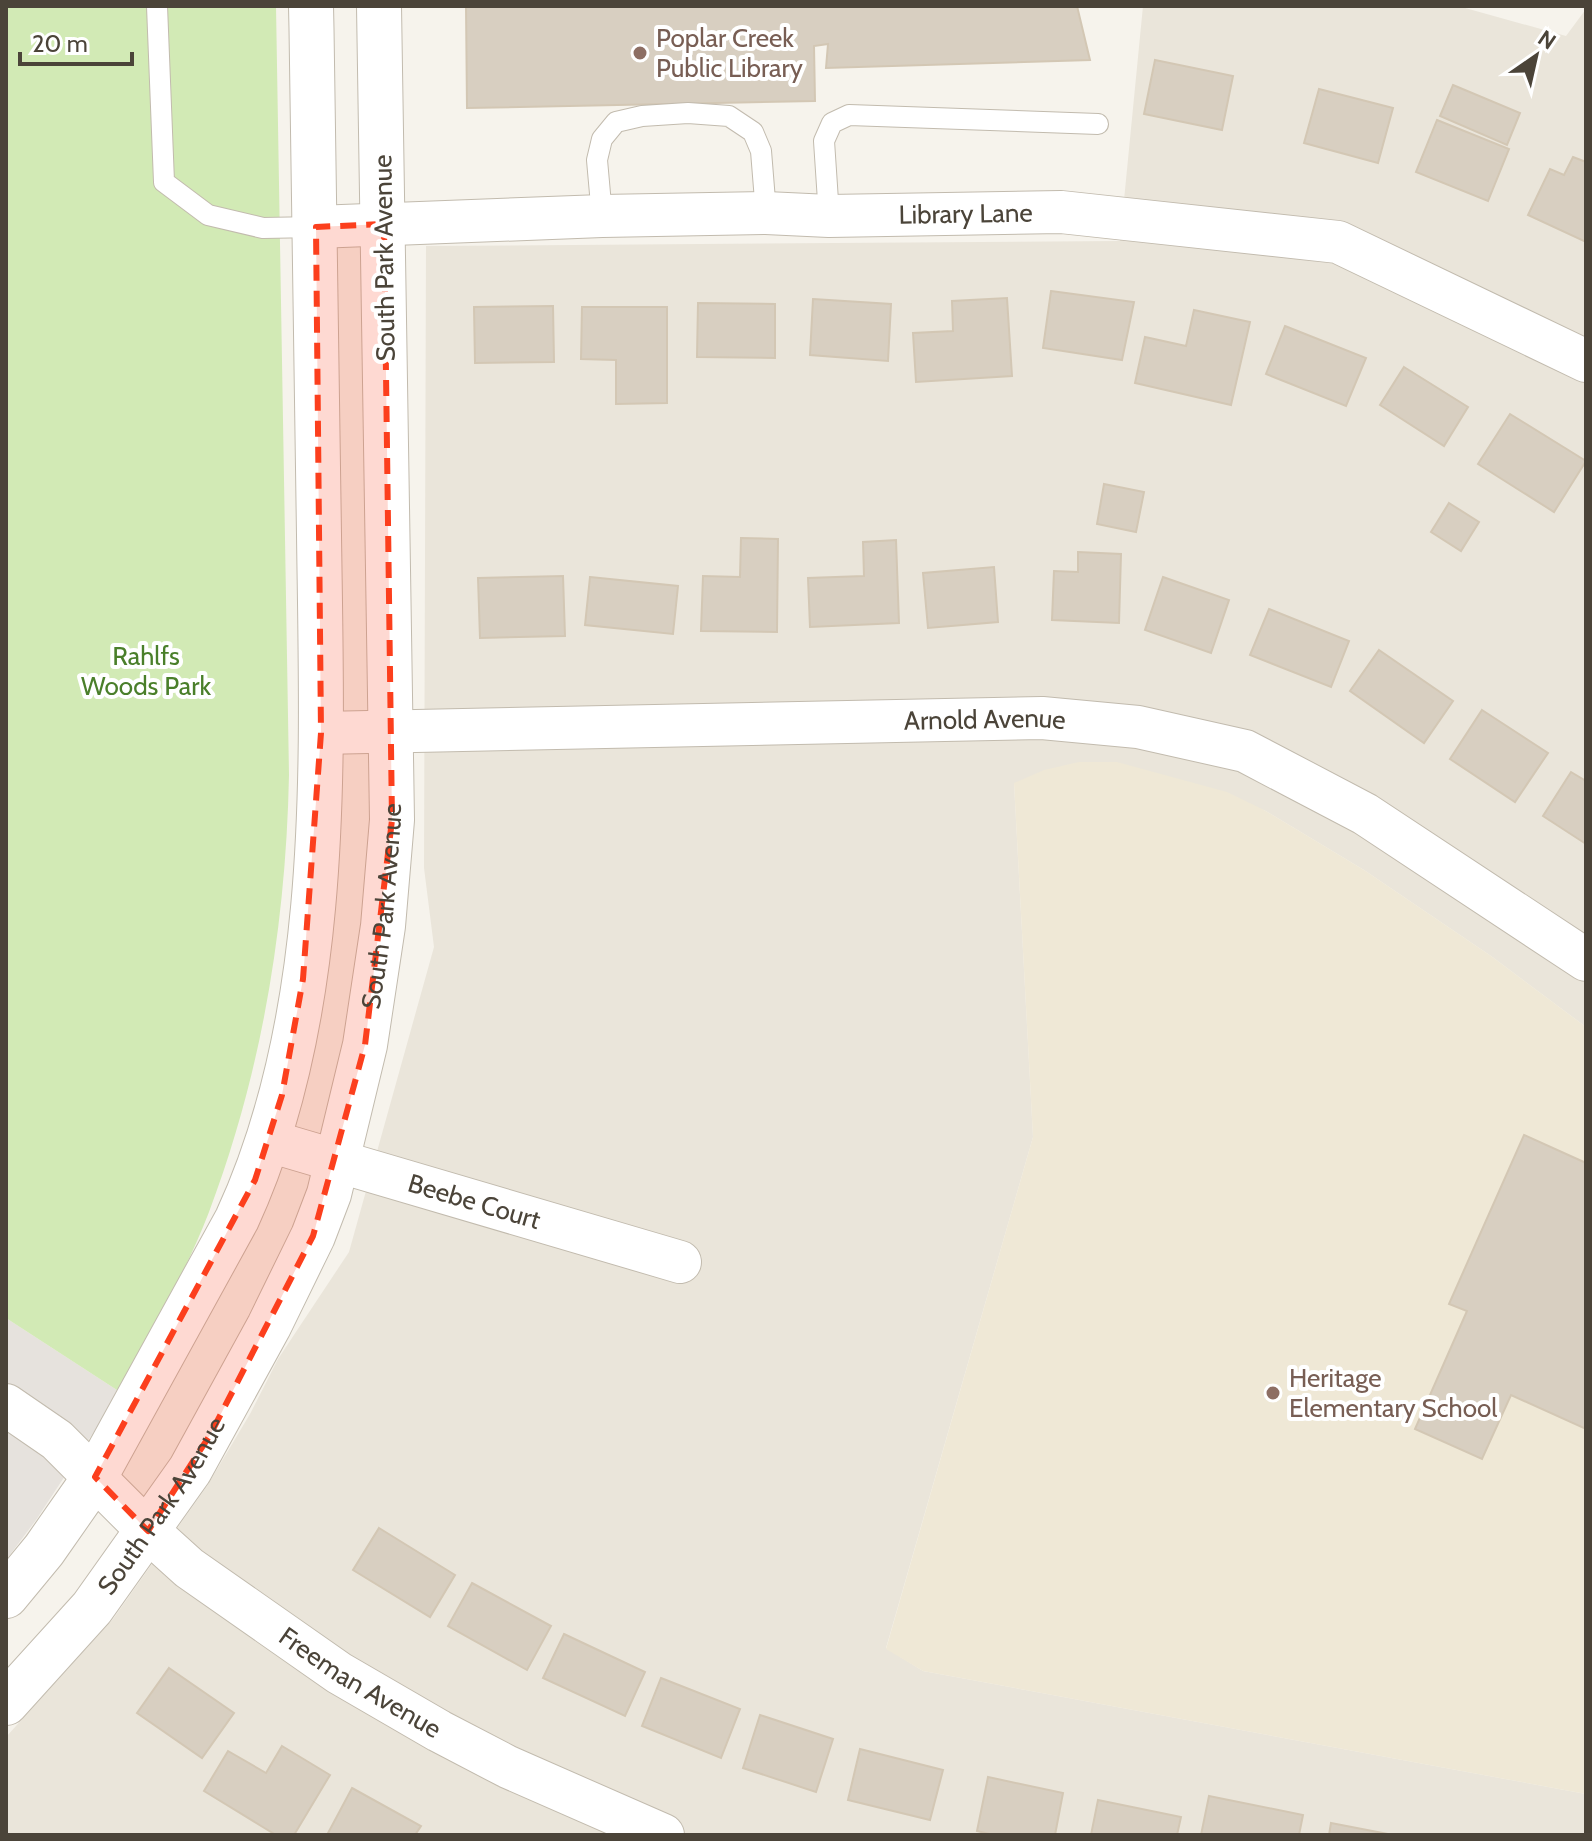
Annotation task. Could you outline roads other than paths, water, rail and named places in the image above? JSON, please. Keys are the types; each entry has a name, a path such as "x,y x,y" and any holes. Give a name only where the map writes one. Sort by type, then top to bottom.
{"street":[{"path":"6,1596 44,1550 95,1477 237,1219 269,1141 291,1059 315,860 321,733 311,6"},
{"name":"South Park Avenue","path":"6,1703 92,1608 196,1458 287,1291 313,1236 338,1161 365,1045 383,926 392,820 379,6"},
{"name":"Library Lane","path":"316,227 602,216 1061,212 1338,242 1586,361"},
{"name":"Arnold Avenue","path":"321,733 1042,718 1138,727 1245,751 1365,814 1586,960"},
{"name":"Beebe Court","path":"269,1141 680,1262"},
{"name":"Freeman Avenue","path":"6,1405 57,1440 189,1568 351,1680 508,1767 663,1835"}],"lane":[{"path":"157,6 164,182 208,215 263,228 316,227"},
{"path":"602,216 597,160 602,139 609,130 616,122 642,116 688,113 729,116 753,132 761,151 766,213"},
{"path":"829,216 824,141 832,123 849,115 1098,124"}],"place":[{"name":"Poplar Creek Public Library","path":"640,53"},
{"name":"Heritage Elementary School","path":"1273,1393"}],"park label":[{"name":"Rahlfs Woods Park","path":"146,671"}]}
